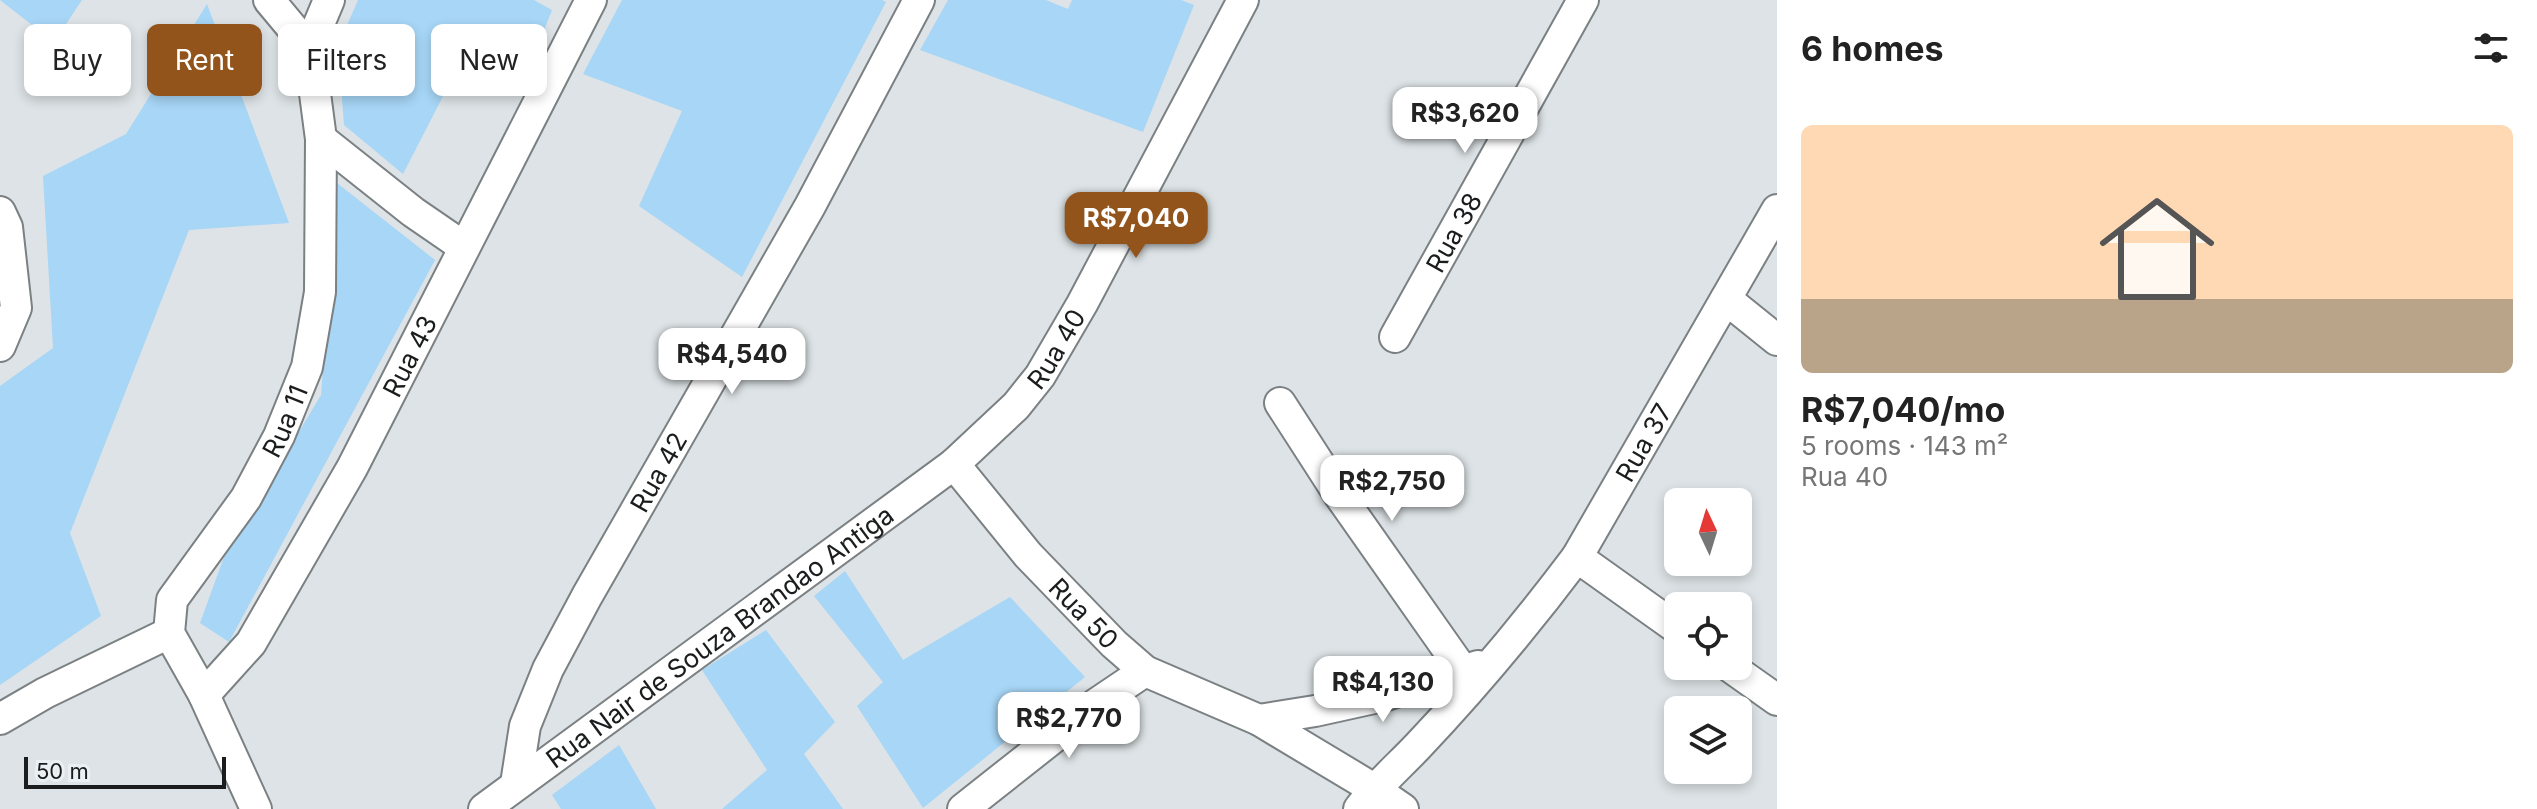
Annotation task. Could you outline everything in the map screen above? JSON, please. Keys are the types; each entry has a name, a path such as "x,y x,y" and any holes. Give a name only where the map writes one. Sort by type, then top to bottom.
{"street":[{"path":"269,0 289,24"},
{"path":"319,24 329,0"},
{"name":"Rua 43","path":"204,695 251,643 352,468 591,0"},
{"name":"Rua 42","path":"516,784 525,726 548,669 810,206 919,0"},
{"name":"Rua 40","path":"954,464 1016,406 1040,376 1082,304 1243,0"},
{"name":"Rua 38","path":"1395,337 1583,0"},
{"name":"Rua 11","path":"169,633 172,600 246,498 279,436 307,367 320,292 321,139 315,96"},
{"path":"321,139 413,212 464,247"},
{"name":"Rua 37","path":"1366,799 1417,747 1477,667 1541,605 1577,557 1777,210"},
{"path":"0,212 7,227 16,308 0,346"},
{"path":"1726,299 1777,340"},
{"path":"1259,720 1383,696 1477,667 1340,496 1280,403"},
{"name":"Rua Nair de Souza Brandao Antiga","path":"484,809 954,464"},
{"name":"Rua 50","path":"954,464 1028,555 1114,644 1145,671 1259,720 1366,799 1403,809"},
{"path":"1577,557 1664,619"},
{"path":"0,719 45,693 169,633 204,695 256,809"},
{"path":"963,809 1096,704 1145,671"},
{"path":"1749,680 1777,700"}],"shaded area":[{"path":"0,0 82,0 66,24 31,24"},
{"path":"358,0 534,0 552,10 547,24 431,24 431,96 443,96 403,174 344,125 342,96 415,96 415,24 348,24"},
{"path":"622,0 886,2 742,277 639,206 682,111 583,74"},
{"path":"948,0 1046,0 1068,9 1072,0 1181,0 1194,5 1143,132 920,50"},
{"path":"207,4 214,24 195,24"},
{"path":"150,96 241,96 289,223 189,230 70,533 101,616 0,685 0,386 53,348 43,176 126,134"},
{"path":"337,183 435,260 229,642 200,623 224,557 321,395"},
{"path":"845,571 903,660 1010,597 1085,677 923,808 857,706 883,682 814,596"},
{"path":"766,630 835,722 804,754 843,809 722,809 767,770 702,670"},
{"path":"619,745 656,809 561,809 552,795"}]}
